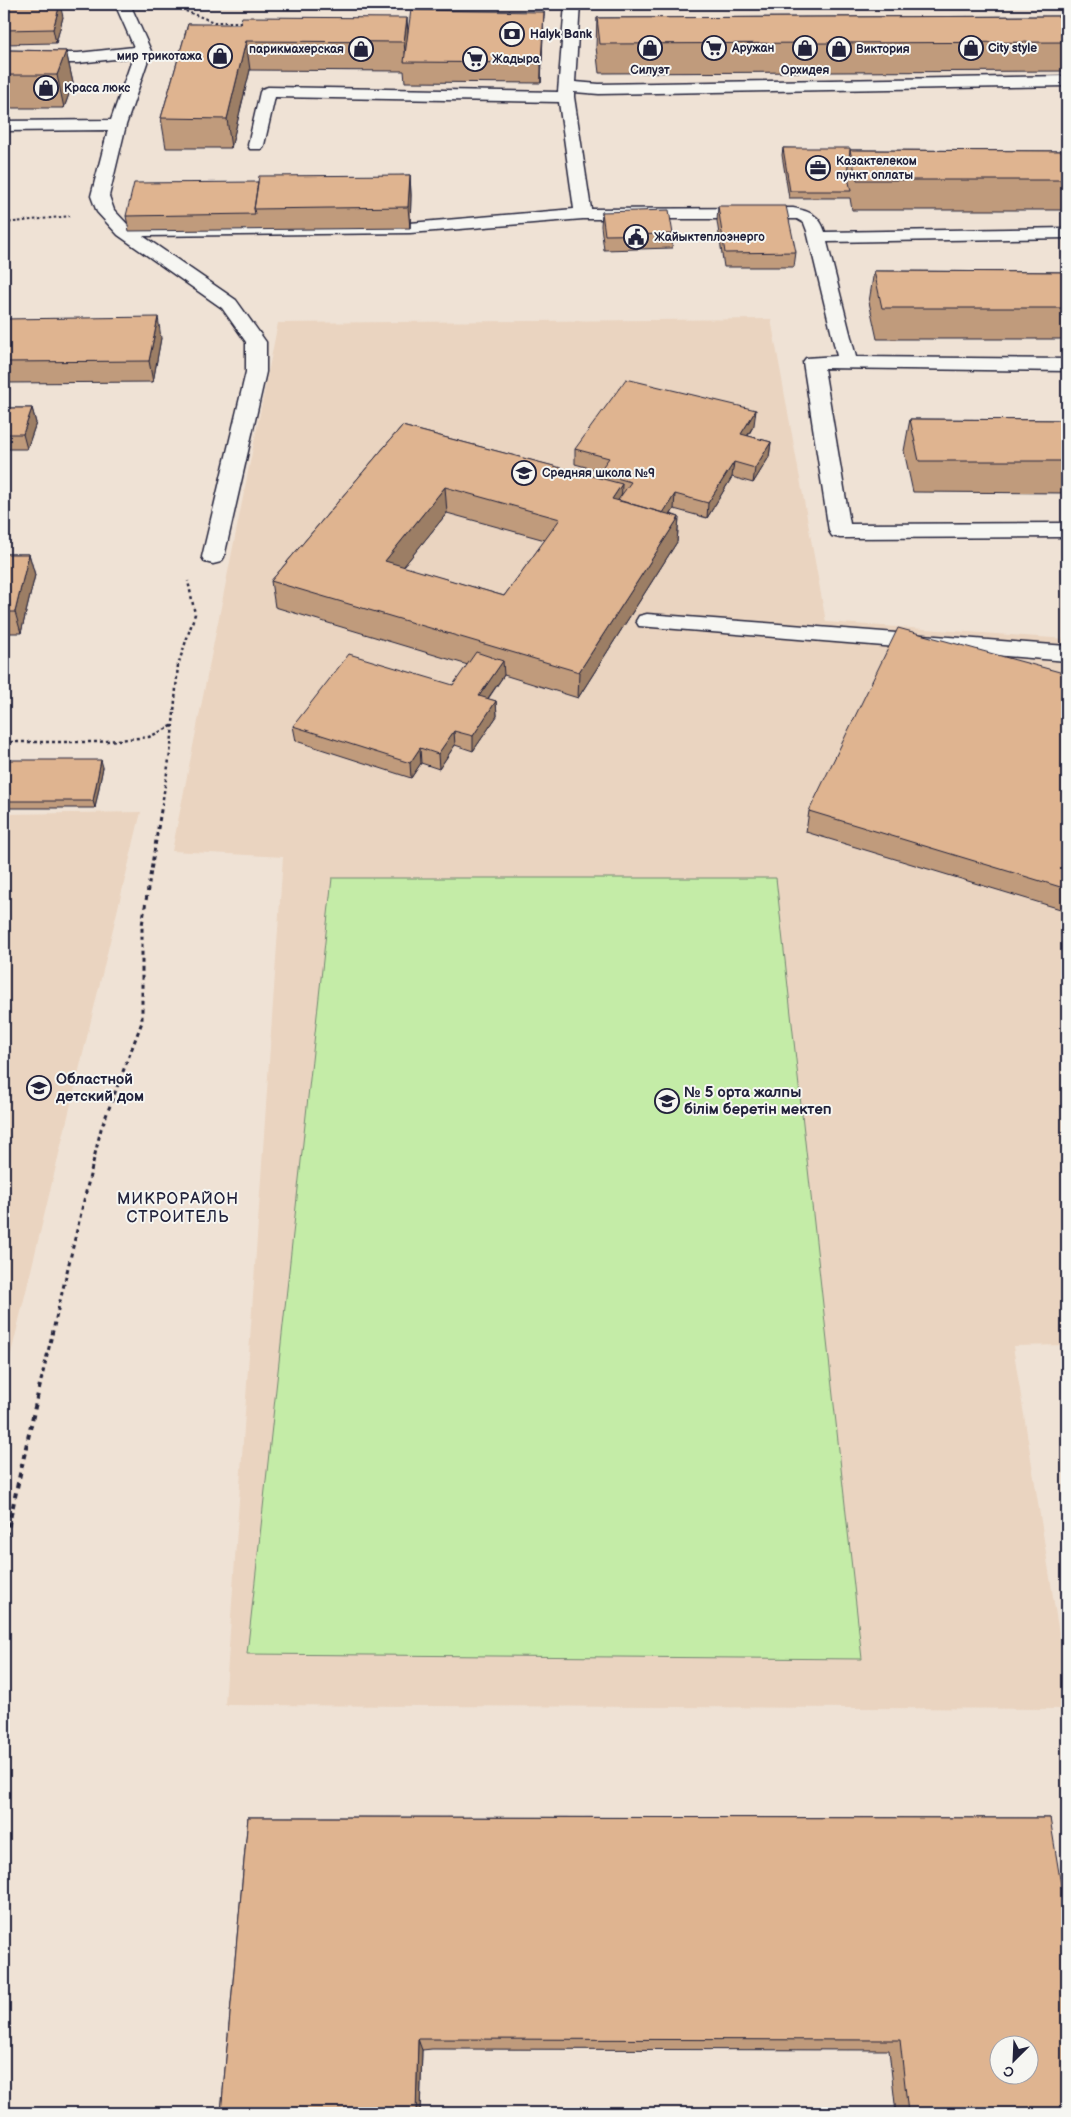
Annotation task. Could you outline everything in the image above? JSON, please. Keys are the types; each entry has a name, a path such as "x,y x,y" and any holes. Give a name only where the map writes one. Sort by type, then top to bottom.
{"lane":[{"path":"123,4 144,51 118,125 100,196 106,212 124,231 229,304 256,342 256,372 213,557"},
{"path":"572,4 566,91 583,214"},
{"path":"4,58 78,58 144,51"},
{"path":"256,144 268,92 566,91 1067,82"},
{"path":"4,126 118,125"},
{"path":"124,231 410,228 583,214 793,213 808,216 814,222 848,362"},
{"path":"817,237 1067,233"},
{"path":"1067,365 813,362 840,531 1067,530"},
{"path":"648,621 1067,654"}],"path":[{"path":"167,4 214,22 244,22"},
{"path":"4,223 106,212"},
{"path":"4,1546 55,1316 101,1130 142,1022 142,925 158,837 173,725 178,665 194,614 187,575 195,563 213,557"},
{"path":"4,742 97,742 149,738 173,725"}],"shaded area":[{"name":"№ 5 орта жалпы білім беретін мектеп","path":"771,319 826,622 1067,639 1067,1345 1013,1346 1067,1684 1067,1709 225,1705 283,857 172,851 278,323"},
{"name":"Областной детский дом","path":"141,812 9,1362 4,1389 4,814"}],"green space":[{"path":"332,878 776,878 862,1659 247,1654"}],"building":[{"path":"60,4 53,29 4,30 4,5"},
{"name":"Жадыра","path":"411,10 544,12 541,63 404,62"},
{"path":"1067,16 1067,42 600,44 597,18"},
{"path":"242,17 407,18 404,42 246,41 227,119 161,118 188,24 240,24"},
{"path":"4,50 66,51 57,75 4,75"},
{"name":"Казактелеком пункт оплаты","path":"783,148 850,148 847,173 851,191 790,191"},
{"path":"850,150 1067,151 1067,180 857,180"},
{"path":"410,175 408,207 254,209 259,176"},
{"path":"258,182 255,214 126,216 134,183"},
{"path":"718,206 786,206 796,252 725,253"},
{"path":"669,210 673,234 605,235 602,212"},
{"path":"874,271 1067,272 1067,308 882,308"},
{"path":"158,317 149,361 4,362 4,319"},
{"path":"626,379 756,410 741,434 771,442 755,468 734,462 708,503 675,494 663,513 618,500 631,482 598,473 609,458 575,449"},
{"path":"4,408 32,408 23,434 4,434"},
{"path":"910,419 1067,420 1067,461 919,461"},
{"path":"402,426 622,484 612,499 679,517 579,672 271,581","holes":["445,487 560,519 504,596 385,561"]},
{"path":"4,554 29,554 15,612 4,612"},
{"path":"898,628 1067,674 1067,889 809,811"},
{"path":"476,652 503,661 479,696 496,701 473,736 454,731 438,754 420,748 410,763 293,726 349,654 453,685"},
{"path":"4,760 101,760 93,801 4,801"},
{"path":"248,1817 1050,1818 1067,1922 1067,2113 908,2113 900,2040 418,2039 416,2113 221,2113"}],"place":[{"name":"Halyk Bank","path":"512,34"},
{"name":"Силуэт","path":"650,48"},
{"name":"Аружан","path":"714,48"},
{"name":"Орхидея","path":"805,48"},
{"name":"City style","path":"971,48"},
{"name":"парикмахерская","path":"361,49"},
{"name":"Виктория","path":"839,49"},
{"name":"мир трикотажа","path":"220,56"},
{"name":"Жадыра","path":"475,59"},
{"name":"Краса люкс","path":"46,88"},
{"name":"Казактелеком пункт оплаты","path":"818,168"},
{"name":"Жайыктеплоэнерго","path":"636,237"},
{"name":"Средняя школа №9","path":"524,473"},
{"name":"Областной детский дом","path":"39,1088"},
{"name":"№ 5 орта жалпы білім беретін мектеп","path":"667,1101"}],"district":[{"name":"МИКРОРАЙОН СТРОИТЕЛЬ","path":"178,1208"}]}
